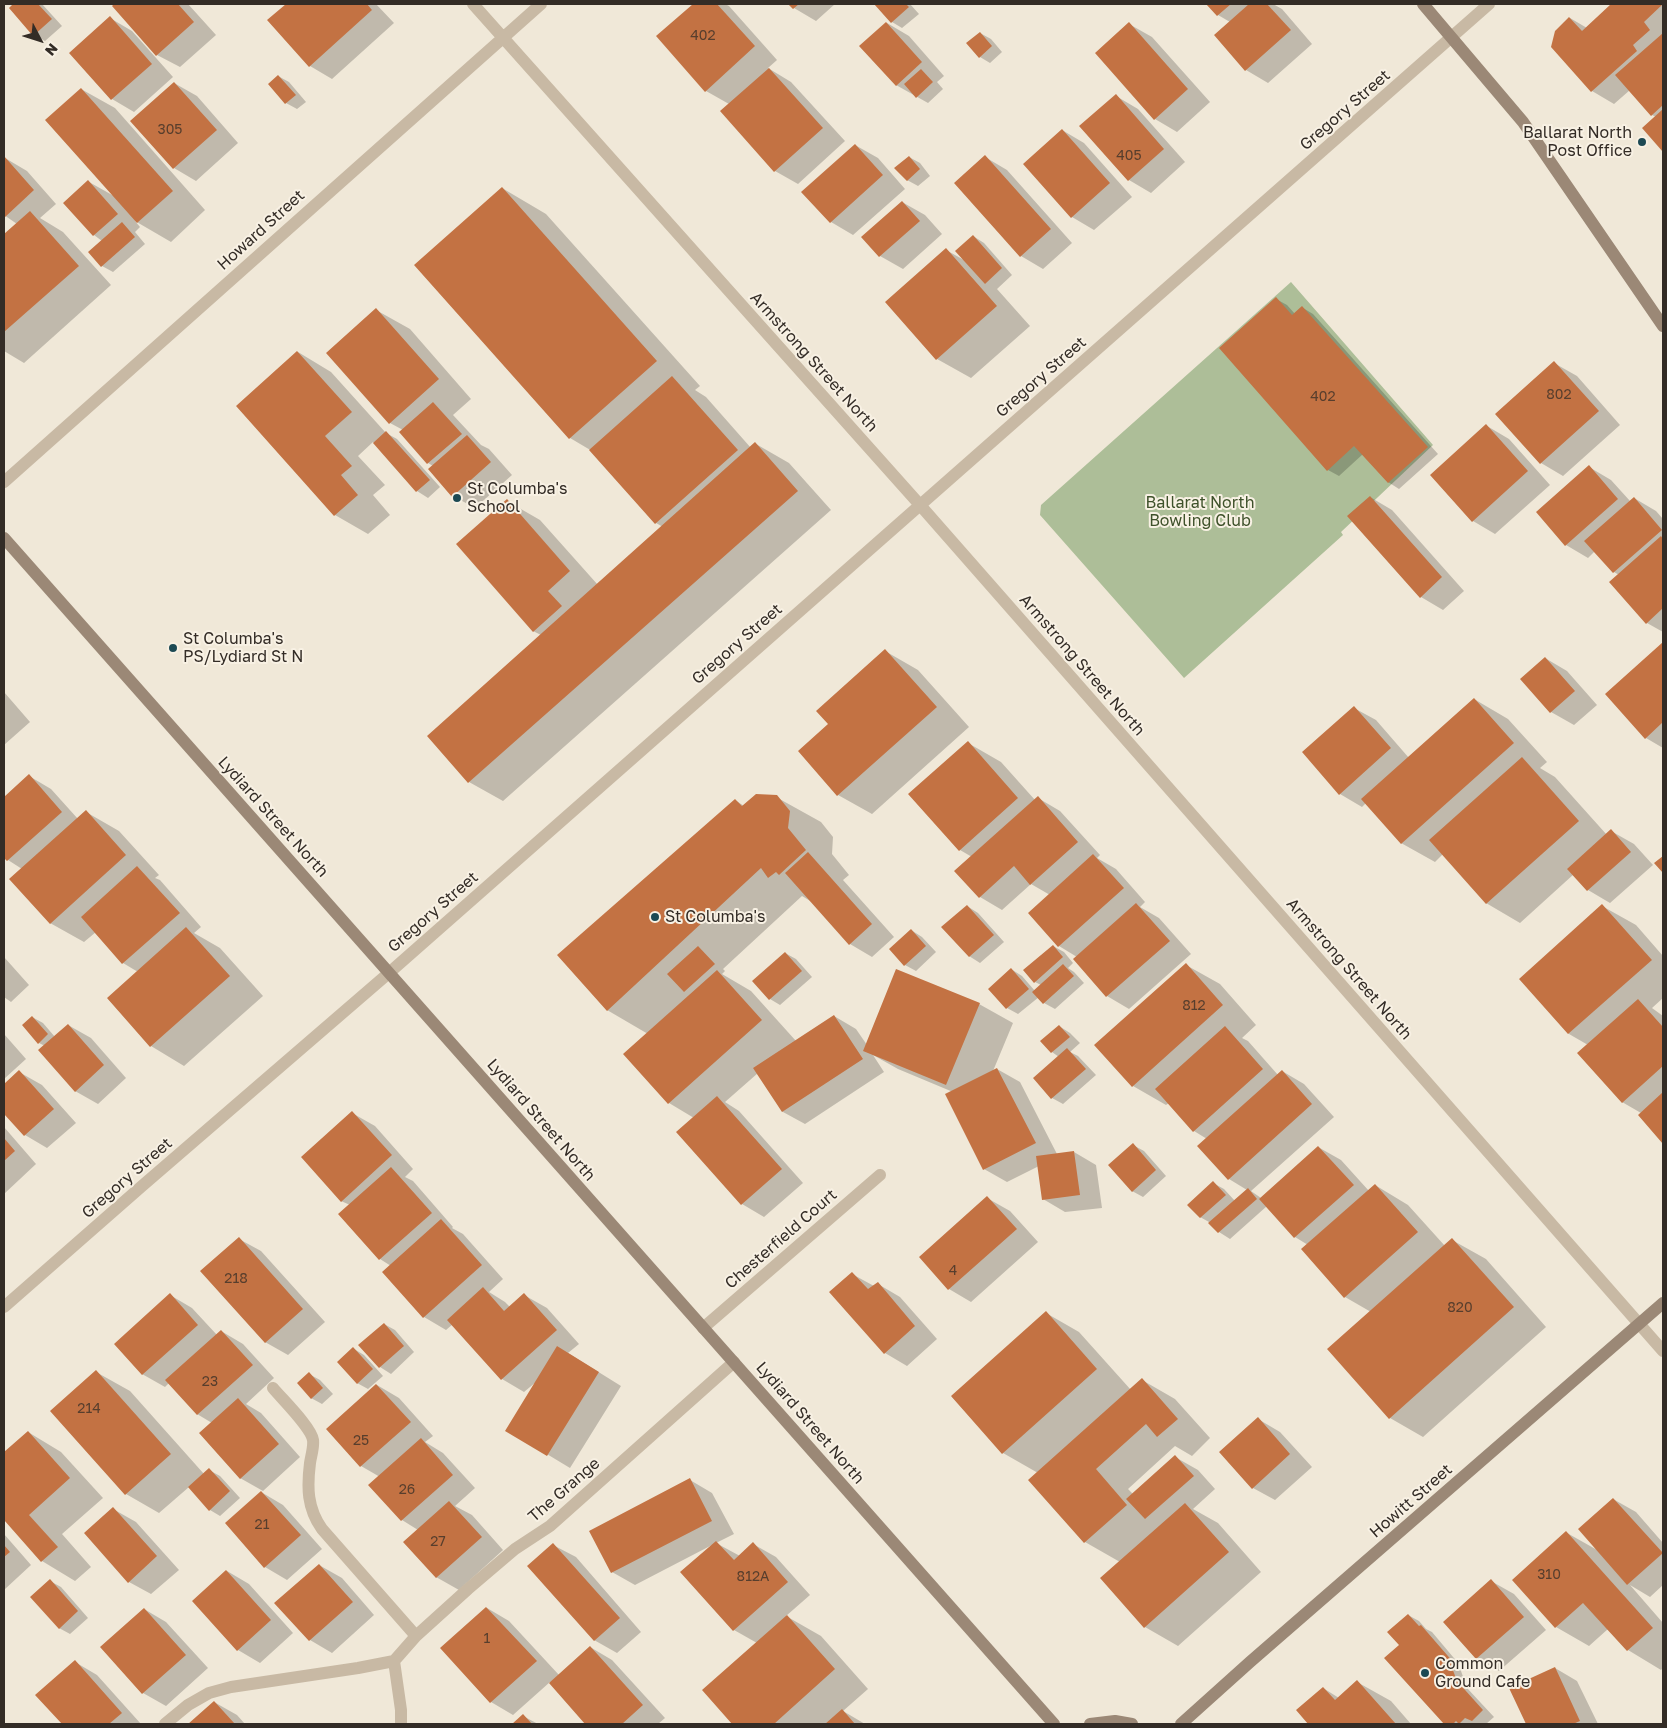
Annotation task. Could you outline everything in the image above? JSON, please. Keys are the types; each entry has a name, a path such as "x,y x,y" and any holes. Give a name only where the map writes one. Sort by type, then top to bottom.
{"street":[{"name":"Armstrong Street North","path":"473,4 920,505 1663,1351"},
{"name":"Howard Street","path":"4,482 541,4"},
{"path":"1423,4 1523,122 1663,326"},
{"name":"Gregory Street","path":"4,1307 390,972 1489,4"},
{"name":"Lydiard Street North","path":"4,538 390,972 1034,1704 1054,1724"},
{"name":"Chesterfield Court","path":"703,1328 880,1175"},
{"name":"Howitt Street","path":"1181,1724 1663,1303"},
{"name":"The Grange","path":"394,1661 416,1636 508,1554 550,1526 734,1362"},
{"path":"273,1388 306,1426 313,1440 308,1480 308,1498 314,1516 322,1528 416,1636"},
{"path":"165,1724 188,1705 209,1693 231,1687 394,1661 401,1710 401,1724"},
{"path":"1090,1724 1115,1721 1132,1724"}],"green space":[{"name":"Ballarat North Bowling Club","path":"1291,282 1433,445 1341,532 1343,535 1184,678 1040,515 1041,505"}],"building":[{"path":"13,4 38,4 52,19 33,36 9,8"},
{"path":"114,4 178,4 194,22 156,56 112,6"},
{"path":"286,4 367,4 372,10 309,67 267,20"},
{"path":"693,4 717,4 755,46 705,92 656,36"},
{"path":"788,4 799,4 793,9"},
{"path":"874,4 906,4 909,7 891,23"},
{"path":"1206,4 1231,4 1217,16"},
{"path":"1249,4 1267,4 1291,30 1245,71 1214,35"},
{"path":"1611,4 1663,4 1644,22 1650,30 1633,45 1637,51 1591,92 1551,47 1555,31 1569,17 1582,31"},
{"path":"110,16 152,64 111,100 69,53"},
{"path":"886,22 922,62 896,86 859,46"},
{"path":"1129,22 1188,89 1154,120 1095,53"},
{"path":"980,32 992,46 979,58 966,43"},
{"path":"1663,33 1663,105 1651,116 1615,75"},
{"path":"769,68 823,128 774,172 720,111"},
{"path":"921,69 933,82 916,98 904,84"},
{"path":"278,75 296,95 285,104 268,84"},
{"path":"174,82 217,130 173,169 130,121"},
{"path":"81,88 173,191 137,223 45,120"},
{"path":"1116,94 1164,149 1128,181 1079,126"},
{"path":"1663,109 1663,152 1642,128"},
{"path":"1062,129 1110,183 1071,218 1023,164"},
{"path":"855,144 883,175 830,223 801,192"},
{"path":"985,155 1051,229 1020,257 954,183"},
{"path":"4,156 34,190 4,218"},
{"path":"909,156 920,169 907,181 894,168"},
{"path":"88,180 118,214 93,236 63,203"},
{"path":"502,187 657,361 569,439 414,265"},
{"path":"902,201 920,221 879,257 861,237"},
{"path":"30,211 79,266 4,332 4,234"},
{"path":"122,222 135,237 101,267 88,252"},
{"path":"973,235 1002,268 985,284 955,251"},
{"path":"946,248 997,306 936,360 885,302"},
{"path":"1276,297 1292,315 1302,306 1428,447 1388,483 1354,446 1327,471 1219,348"},
{"path":"376,308 439,379 389,424 326,353"},
{"path":"297,351 352,412 325,436 352,466 341,475 358,495 334,516 236,406"},
{"path":"1554,361 1599,411 1540,464 1495,414"},
{"path":"672,376 738,450 655,524 589,450"},
{"path":"433,402 462,434 427,464 399,432"},
{"path":"1486,424 1528,471 1472,522 1430,475"},
{"path":"386,431 430,480 416,492 373,443"},
{"path":"467,435 491,462 452,497 428,469"},
{"path":"755,442 798,491 468,783 427,736"},
{"path":"1589,465 1618,499 1565,546 1536,512"},
{"path":"1370,496 1442,577 1420,598 1347,516"},
{"path":"1634,497 1662,530 1613,573 1584,541"},
{"path":"507,499 570,571 548,591 562,606 533,632 456,544"},
{"path":"1661,536 1663,539 1663,608 1646,624 1609,582"},
{"path":"1663,642 1663,722 1645,739 1605,694"},
{"path":"885,649 937,707 837,796 798,751 828,724 816,711"},
{"path":"1545,657 1575,691 1550,713 1520,679"},
{"path":"1474,698 1514,743 1401,844 1361,799"},
{"path":"1354,706 1391,748 1339,795 1302,752"},
{"path":"968,741 1018,798 959,851 908,794"},
{"path":"1522,757 1579,821 1486,904 1429,840"},
{"path":"29,774 62,812 7,861 4,858 4,797"},
{"name":"St Columba's","path":"756,794 777,795 790,811 788,828 806,850 779,875 776,872 768,878 761,868 607,1011 557,955 735,799 742,806"},
{"path":"1038,796 1078,842 1030,885 1014,866 979,898 954,871"},
{"path":"86,810 126,855 50,924 9,879"},
{"path":"1611,829 1631,852 1587,891 1567,869"},
{"path":"808,852 872,924 849,945 785,873"},
{"path":"1093,854 1124,888 1058,947 1028,913"},
{"path":"1663,856 1663,873 1654,863"},
{"path":"137,866 180,913 122,964 81,917"},
{"path":"1136,903 1170,941 1106,997 1073,959"},
{"path":"1602,904 1652,960 1568,1034 1519,979"},
{"path":"967,905 994,935 969,957 941,927"},
{"path":"186,927 230,976 150,1047 107,998"},
{"path":"911,929 926,946 904,966 889,949"},
{"path":"1053,945 1063,957 1034,983 1023,970"},
{"path":"698,946 715,964 684,992 667,974"},
{"path":"785,952 802,971 769,1000 752,981"},
{"path":"1186,963 1223,1005 1132,1087 1094,1045"},
{"path":"1063,964 1074,976 1043,1004 1032,992"},
{"path":"1011,968 1029,989 1006,1009 988,989"},
{"path":"896,969 980,1003 946,1085 863,1051"},
{"path":"717,970 762,1020 668,1104 623,1054"},
{"path":"1638,999 1663,1027 1663,1066 1622,1103 1577,1053"},
{"path":"834,1015 863,1059 782,1112 753,1068"},
{"path":"32,1016 48,1034 38,1044 22,1025"},
{"path":"68,1024 104,1065 75,1092 38,1050"},
{"path":"1059,1025 1070,1037 1051,1053 1040,1041"},
{"path":"1225,1026 1263,1069 1193,1132 1155,1089"},
{"path":"1067,1048 1086,1069 1051,1099 1033,1078"},
{"path":"997,1068 1036,1143 983,1170 945,1094"},
{"path":"19,1070 54,1109 24,1136 4,1114 4,1084"},
{"path":"1282,1070 1312,1104 1228,1180 1197,1146"},
{"path":"1663,1092 1663,1144 1638,1115"},
{"path":"717,1096 782,1169 741,1205 676,1132"},
{"path":"352,1111 392,1155 341,1202 301,1157"},
{"path":"4,1138 15,1151 4,1161"},
{"path":"1133,1143 1156,1170 1132,1192 1108,1165"},
{"path":"1318,1146 1354,1185 1294,1238 1259,1199"},
{"path":"1074,1151 1080,1195 1042,1200 1036,1156"},
{"path":"391,1167 432,1213 379,1260 338,1214"},
{"path":"1213,1181 1226,1195 1200,1218 1187,1205"},
{"path":"1375,1184 1418,1232 1344,1298 1301,1249"},
{"path":"1248,1188 1257,1199 1218,1233 1208,1223"},
{"path":"987,1196 1017,1229 948,1290 919,1257"},
{"path":"441,1219 482,1265 423,1318 382,1272"},
{"path":"239,1237 303,1309 265,1343 200,1271"},
{"path":"1452,1238 1514,1307 1389,1419 1327,1349"},
{"path":"852,1272 868,1289 878,1282 915,1326 884,1354 829,1292"},
{"path":"483,1287 504,1311 524,1293 557,1330 501,1380 447,1320"},
{"path":"170,1293 198,1325 142,1375 114,1344"},
{"path":"1046,1311 1097,1369 1002,1454 951,1396"},
{"path":"384,1323 404,1346 379,1368 358,1345"},
{"path":"221,1330 253,1365 197,1415 165,1380"},
{"path":"557,1346 599,1372 547,1456 505,1431"},
{"path":"353,1347 373,1369 357,1384 337,1362"},
{"path":"96,1370 171,1454 125,1495 50,1411"},
{"path":"309,1372 323,1388 311,1399 297,1383"},
{"path":"1142,1378 1178,1419 1157,1437 1146,1424 1096,1469 1127,1505 1084,1543 1028,1480"},
{"path":"376,1384 411,1422 360,1467 326,1429"},
{"path":"238,1398 279,1444 240,1479 199,1433"},
{"path":"1258,1417 1290,1454 1252,1489 1219,1452"},
{"path":"28,1431 70,1478 29,1515 58,1547 41,1562 4,1520 4,1452"},
{"path":"421,1438 453,1475 401,1521 368,1485"},
{"path":"1175,1455 1194,1476 1145,1519 1126,1499"},
{"path":"209,1468 230,1491 209,1511 188,1487"},
{"path":"690,1478 712,1521 611,1573 589,1531"},
{"path":"261,1491 301,1535 264,1568 225,1523"},
{"path":"1613,1498 1663,1553 1627,1585 1578,1529"},
{"path":"449,1501 482,1537 436,1578 403,1542"},
{"path":"1185,1503 1229,1552 1144,1628 1100,1578"},
{"path":"113,1507 157,1556 128,1583 84,1533"},
{"path":"1566,1531 1653,1628 1627,1651 1583,1603 1555,1628 1512,1580"},
{"path":"716,1541 734,1560 753,1542 788,1582 733,1631 680,1572"},
{"path":"553,1543 620,1618 594,1641 527,1566"},
{"path":"4,1545 10,1552 4,1557"},
{"path":"319,1564 353,1602 309,1641 274,1603"},
{"path":"226,1570 271,1620 237,1651 192,1601"},
{"path":"50,1579 78,1611 59,1629 30,1597"},
{"path":"1491,1579 1524,1617 1476,1659 1443,1622"},
{"path":"486,1607 537,1661 490,1703 440,1648"},
{"path":"144,1608 186,1655 142,1694 100,1647"},
{"name":"Common Ground Cafe","path":"1408,1614 1419,1626 1421,1625 1454,1663 1451,1665 1457,1681 1483,1710 1472,1721 1465,1718 1459,1724 1456,1721 1453,1724 1444,1724 1384,1658 1399,1645 1387,1632"},
{"path":"787,1615 835,1669 774,1724 732,1724 702,1690"},
{"path":"590,1646 643,1705 622,1724 585,1724 549,1683"},
{"path":"75,1660 122,1713 109,1724 62,1724 35,1695"},
{"path":"1555,1667 1580,1721 1573,1724 1526,1724 1509,1688"},
{"path":"1357,1680 1396,1724 1308,1724 1296,1710 1323,1687 1335,1700"},
{"path":"214,1701 235,1724 188,1724"},
{"path":"842,1709 855,1724 825,1724"},
{"path":"523,1714 532,1724 512,1724"}],"place":[{"name":"Ballarat North Post Office","path":"1642,142"},
{"name":"St Columba's School","path":"457,498"},
{"name":"St Columba's PS/Lydiard St N","path":"173,648"},
{"name":"St Columba's","path":"655,917"},
{"name":"Common Ground Cafe","path":"1425,1673"}]}
